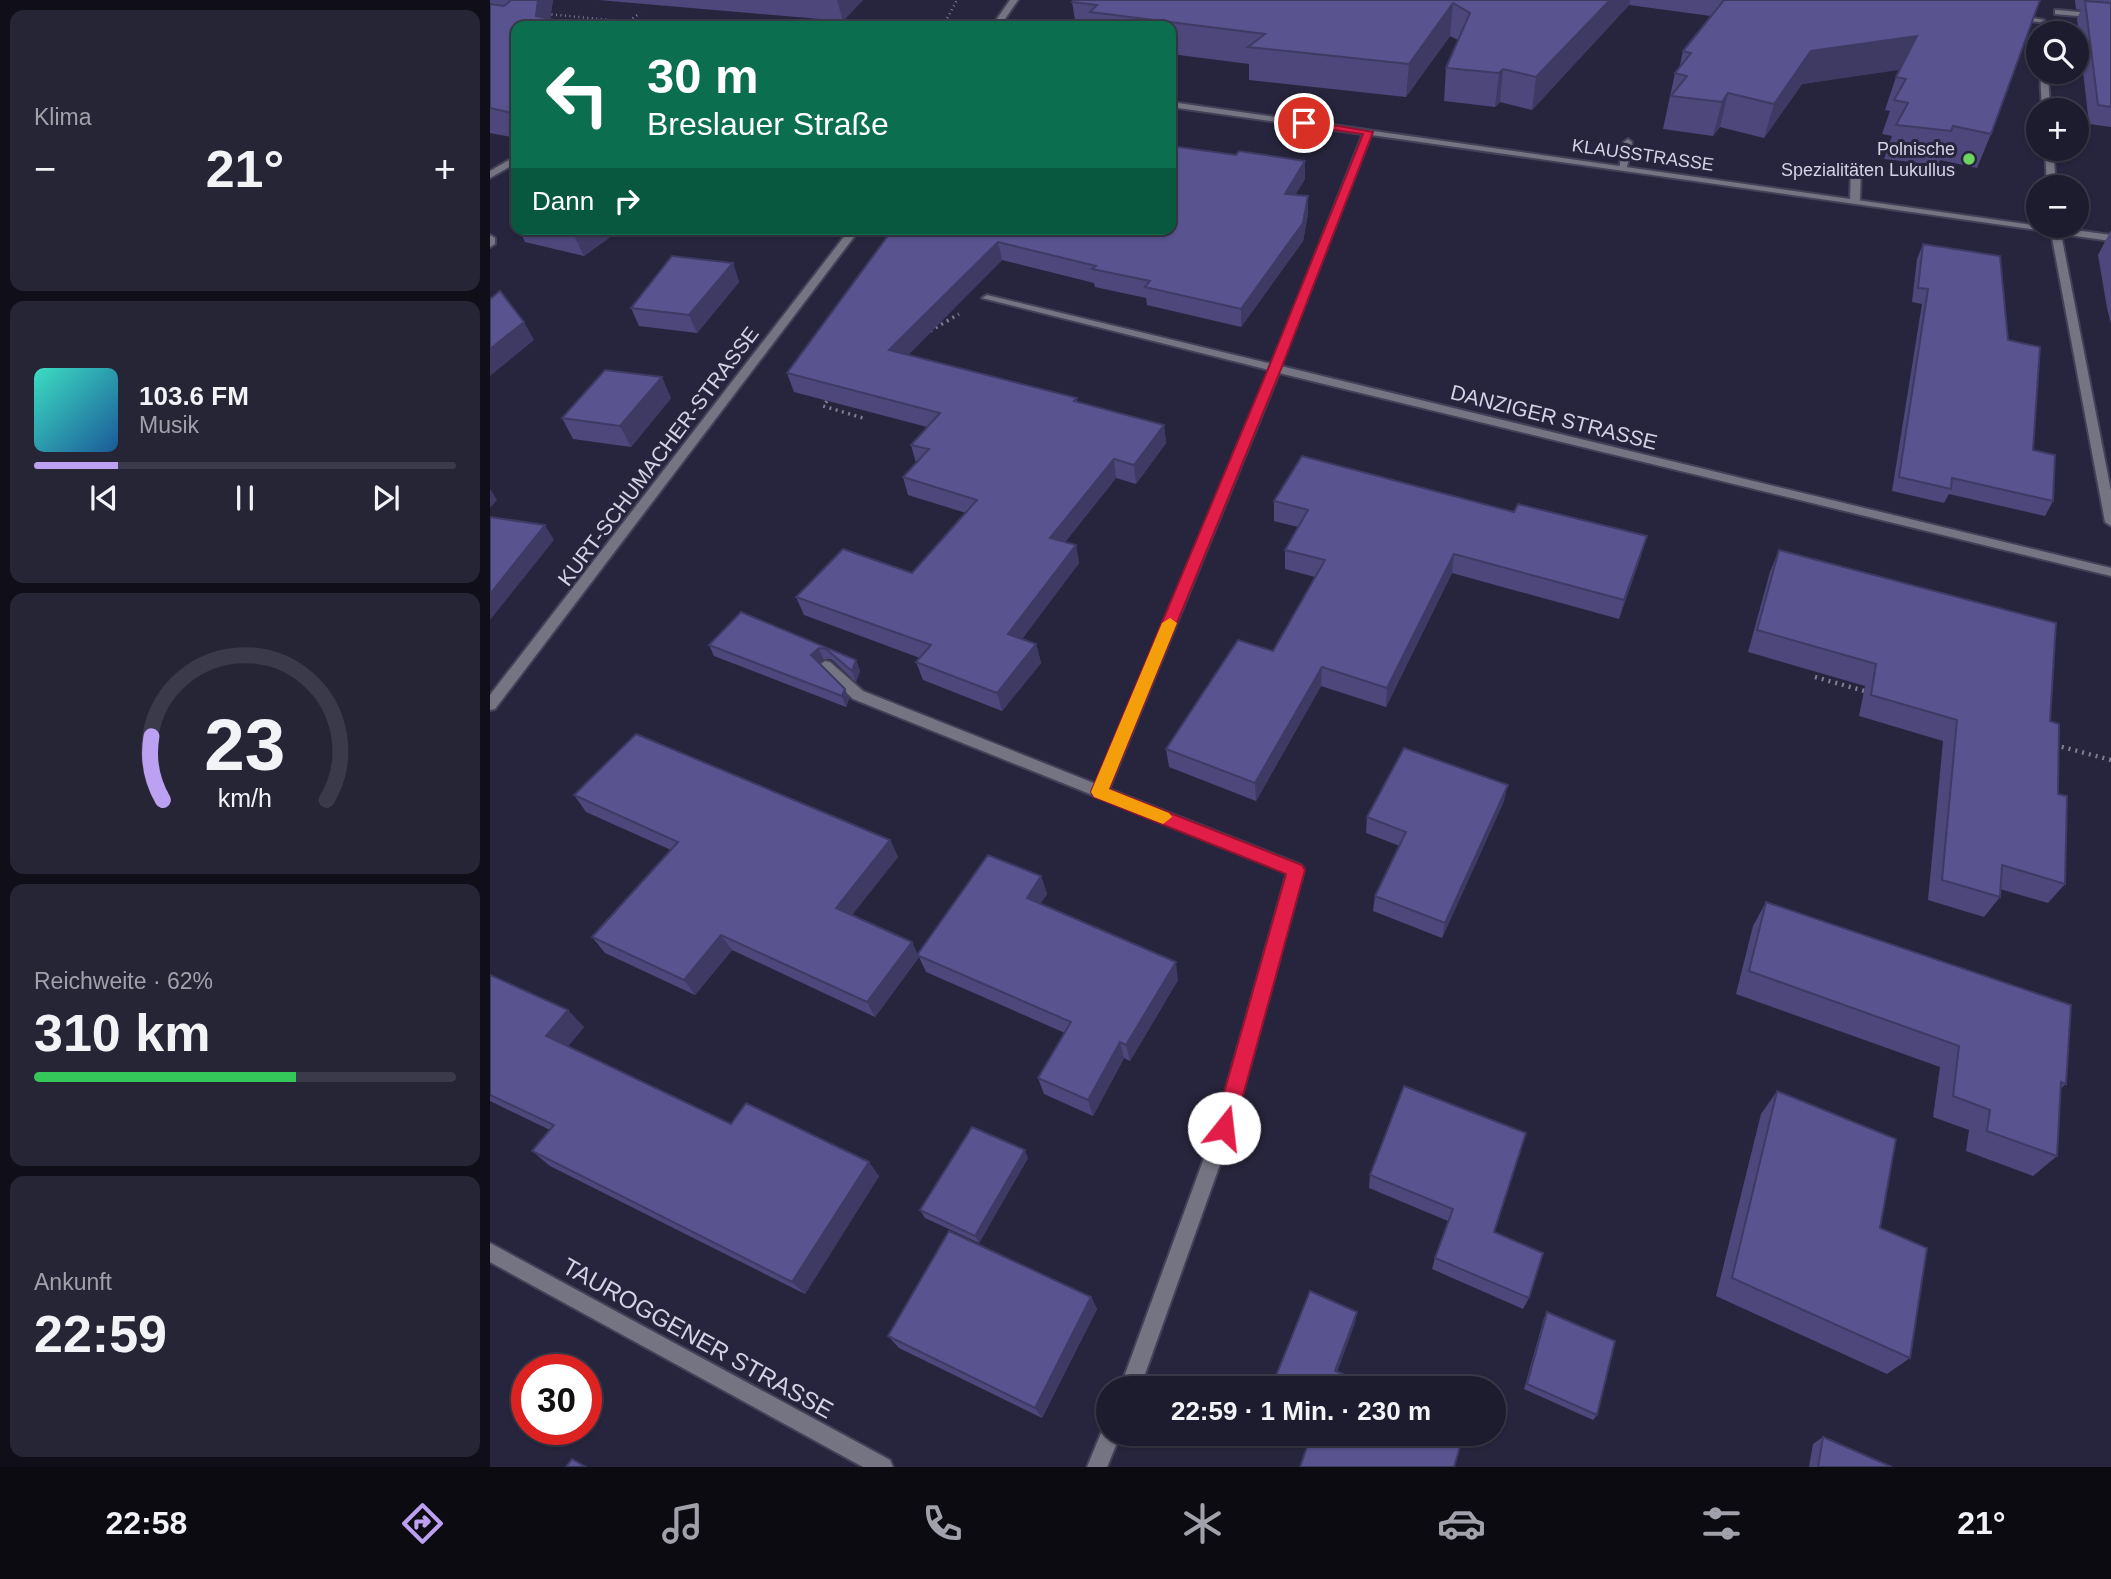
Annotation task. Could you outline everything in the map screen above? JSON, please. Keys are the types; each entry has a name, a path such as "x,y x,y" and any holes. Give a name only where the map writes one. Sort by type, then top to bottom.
{"street":[{"path":"999,21 1014,0"},
{"path":"2057,0 2057,12"},
{"path":"1998,16 2040,20 2057,12 2111,18"},
{"name":"KLAUSSTRASSE","path":"1176,105 2026,223"},
{"path":"1100,792 1275,369 1368,132"},
{"path":"1622,167 1628,142"},
{"path":"490,175 511,162"},
{"path":"1855,200 1856,167"},
{"name":"KLAUSSTRASSE","path":"2089,234 2111,238"},
{"name":"KURT-SCHUMACHER-STRASSE","path":"490,705 850,235"},
{"path":"490,238 490,244"},
{"path":"2057,238 2111,522"},
{"name":"DANZIGER STRASSE","path":"987,298 2111,572"},
{"path":"825,666 858,695 1296,870 1224,1128 1134,1376"},
{"name":"TAUROGGENER STRASSE","path":"490,1252 883,1467"},
{"path":"1097,1467 1106,1446"}],"path":[{"path":"946,21 957,0"},
{"path":"538,13 629,21 640,13"},
{"path":"923,335 987,298"},
{"path":"838,387 823,406 863,418"},
{"path":"1815,677 1869,692"},
{"path":"2044,741 2111,761"}],"building":[{"path":"538,0 536,16 559,21 511,21 511,113 490,108 490,4 504,6 510,1"},
{"path":"1610,0 1536,77 1503,69 1499,73 1446,68 1470,13 1453,3 1409,64 1248,47 1265,34 1090,12 1097,5 1072,2"},
{"path":"1724,0 2040,0 2032,21 2026,21 2026,38 1991,134 1953,126 1951,131 1896,125 1908,103 1894,100 1906,79 1896,77 1917,36 1811,51 1774,104 1728,93 1722,102 1671,96 1687,76 1675,73 1691,53 1683,51"},
{"path":"2085,1 2111,3 2111,107 2098,105"},
{"path":"1176,147 1236,155 1239,151 1305,161 1285,194 1308,196 1303,223 1241,309 1145,287 1150,281 1092,269 1096,266 998,242 889,350 1077,398 1074,401 1164,425 1134,465 1114,459 1050,538 1076,545 1008,634 1036,644 997,693 916,662 931,645 796,597 843,549 912,573 977,500 903,477 929,449 911,445 940,413 787,373 889,235 1176,235"},
{"path":"1923,244 2000,256 2008,340 2040,347 2033,450 2055,455 2053,501 1952,478 1951,489 1899,477 1928,289 1918,288"},
{"path":"672,256 733,263 689,315 631,308"},
{"path":"500,291 524,322 490,349 490,299"},
{"path":"605,370 662,377 620,426 562,418"},
{"path":"1302,456 1514,512 1518,504 1647,536 1624,600 1454,554 1387,688 1322,667 1255,783 1166,749 1238,640 1273,651 1325,560 1285,550 1308,510 1274,501"},
{"path":"490,517 545,525 490,594"},
{"path":"1779,550 2056,623 2050,721 2059,724 2058,794 2067,796 2065,884 2002,865 2000,897 1942,880 1957,720 1871,695 1876,664 1757,630"},
{"path":"741,612 856,660 852,671 826,649 819,648 811,655 845,689 842,696 709,645"},
{"path":"636,734 890,840 836,908 912,942 867,1002 721,935 684,980 592,937 678,842 574,795"},
{"path":"1404,748 1508,785 1445,923 1375,896 1406,832 1367,817"},
{"path":"988,855 1041,876 1027,898 1176,962 1126,1045 1120,1042 1088,1100 1038,1078 1071,1022 917,955"},
{"path":"1766,902 2071,1005 2066,1084 2061,1082 2057,1156 1987,1131 1990,1110 1953,1096 1959,1046 1749,971"},
{"path":"490,975 568,1010 546,1036 731,1124 746,1103 869,1162 792,1282 532,1151 554,1125 490,1095"},
{"path":"1404,1086 1526,1133 1494,1232 1543,1253 1529,1298 1435,1258 1453,1209 1370,1175"},
{"path":"1777,1091 1896,1139 1880,1228 1927,1248 1910,1358 1732,1278"},
{"path":"972,1127 1025,1150 975,1236 920,1210"},
{"path":"949,1231 1091,1297 1035,1408 888,1336"},
{"path":"1310,1291 1357,1312 1335,1371 1347,1376 1276,1376"},
{"path":"1547,1312 1615,1341 1597,1415 1527,1384"},
{"path":"1823,1437 1892,1467 1818,1467"},
{"path":"1307,1446 1460,1446 1454,1467 1300,1467"},
{"path":"572,1459 586,1467 566,1467"}],"slow traffic":[{"path":"1163,817 1100,792 1170,623"}],"place":[{"name":"Polnische Spezialitäten Lukullus","path":"1969,159"}],"route":[{"path":"1224,1128 1296,870 1100,792 1275,369 1368,132 1304,123"}]}
